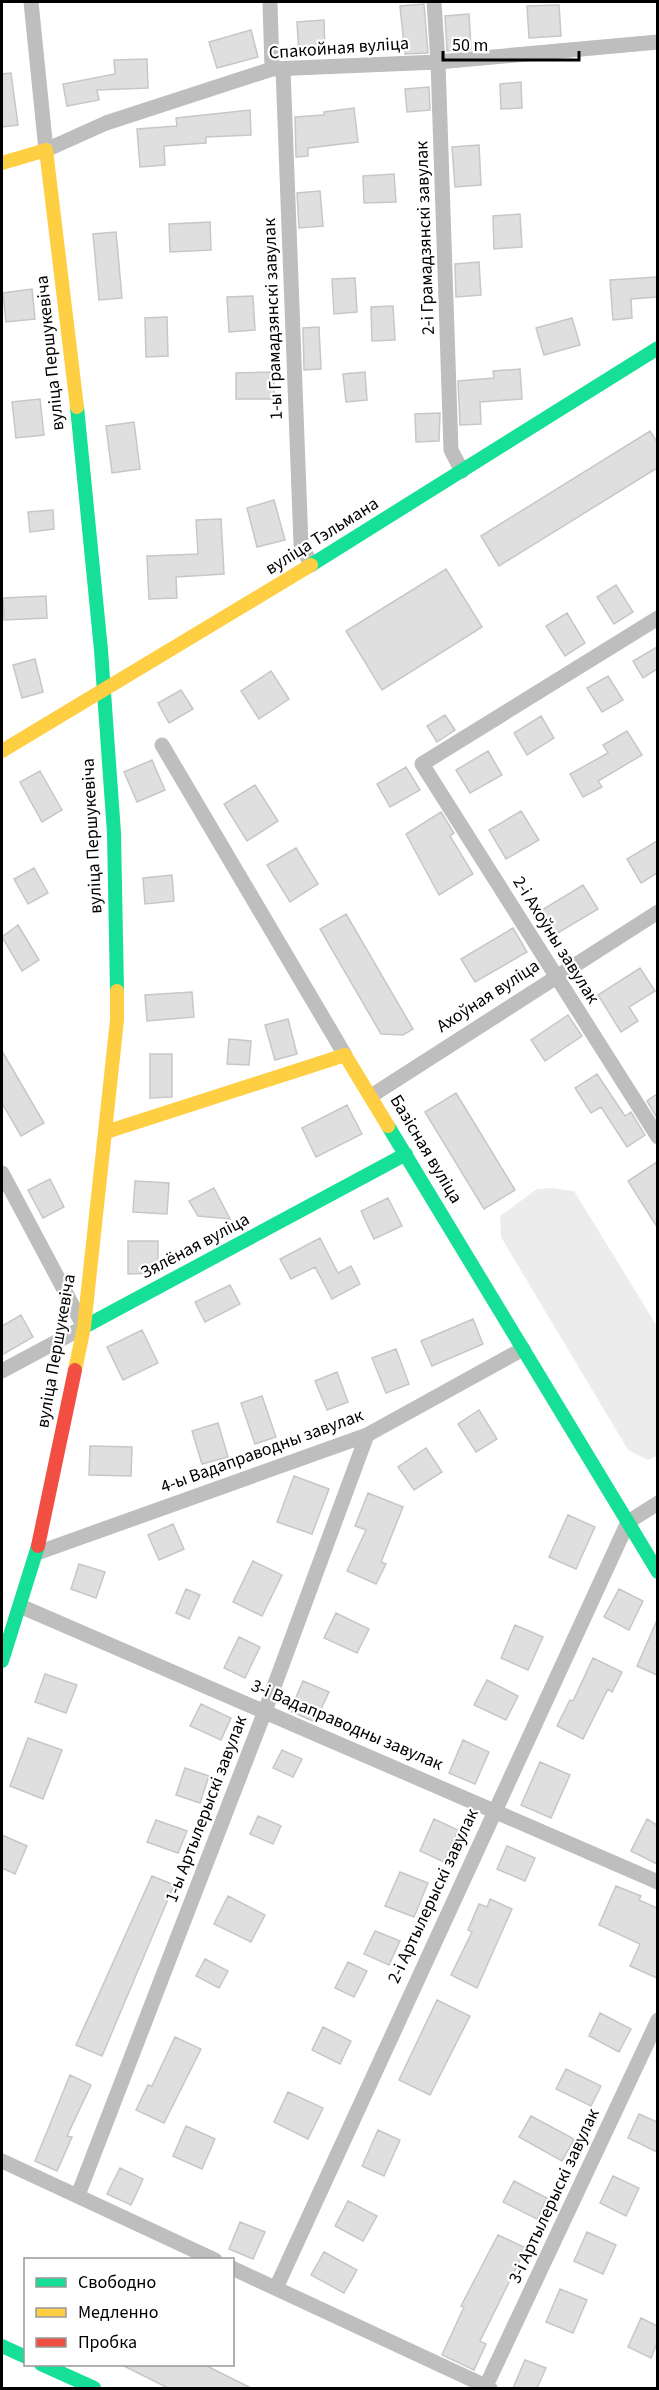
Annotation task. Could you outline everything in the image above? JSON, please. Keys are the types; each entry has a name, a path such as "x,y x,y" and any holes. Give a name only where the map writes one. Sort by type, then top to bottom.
{"main road":[{"name":"Спакойная вуліца","path":"2,162 46,150"},
{"name":"вуліца Першукевіча","path":"2,1661 37,1553 84,1327 117,1020 114,833 103,691 73,369 46,150"},
{"name":"вуліца Тэльмана","path":"2,751 311,565 657,348"},
{"path":"105,1132 345,1055"},
{"name":"Базісная вуліца","path":"345,1055 657,1572"},
{"name":"Зялёная вуліца","path":"84,1327 406,1154"},
{"path":"2,2346 24,2356"},
{"path":"45,2366 94,2388"}],"street":[{"name":"вуліца Першукевіча","path":"31,2 46,150"},
{"name":"1-ы Грамадзянскі завулак","path":"270,2 278,69 301,544 311,565"},
{"name":"2-і Грамадзянскі завулак","path":"434,2 451,450 462,471"},
{"name":"Спакойная вуліца","path":"46,150 106,123 278,69 438,62 657,42"},
{"name":"2-і Ахоўны завулак","path":"657,618 422,764 657,1137"},
{"name":"Базісная вуліца","path":"162,745 345,1055"},
{"name":"Ахоўная вуліца","path":"371,1096 555,975 657,912"},
{"path":"2,1173 84,1327"},
{"name":"Зялёная вуліца","path":"2,1371 84,1327"},
{"name":"4-ы Вадаправодны завулак","path":"37,1553 367,1435 523,1349"},
{"name":"1-ы Артылерыскі завулак","path":"78,2195 265,1711 367,1435"},
{"path":"628,1522 657,1503"},
{"name":"2-і Артылерыскі завулак","path":"276,2288 493,1810 628,1522"},
{"name":"3-і Вадаправодны завулак","path":"20,1606 657,1882"},
{"name":"3-і Артылерыскі завулак","path":"487,2388 657,2020"},
{"path":"2,2161 213,2258"},
{"path":"234,2269 487,2388"}],"shaded area":[{"path":"552,1188 574,1191 657,1326 657,1456 648,1460 628,1450 501,1237 500,1216 537,1189"}],"building":[{"path":"424,4 428,53 405,54 400,6"},
{"path":"559,5 561,36 529,38 527,6"},
{"path":"469,14 471,49 447,51 445,16"},
{"path":"324,20 325,53 299,55 297,22"},
{"path":"251,30 258,57 217,68 209,42"},
{"path":"147,59 148,88 97,90 99,100 67,106 63,84 115,74 114,60"},
{"path":"11,73 18,125 2,127 2,74"},
{"path":"521,82 522,108 501,109 500,84"},
{"path":"429,87 430,110 407,112 405,89"},
{"path":"354,108 358,142 308,148 308,156 296,157 295,117 324,115 324,112"},
{"path":"250,110 251,135 206,137 206,143 164,146 165,165 140,167 137,129 177,126 176,118"},
{"path":"479,145 481,185 455,187 452,147"},
{"path":"394,174 396,202 364,203 363,176"},
{"path":"320,191 323,226 299,228 297,193"},
{"path":"520,214 522,247 494,249 493,216"},
{"path":"210,222 211,250 170,252 169,224"},
{"path":"116,232 122,298 99,300 93,234"},
{"path":"479,262 481,295 456,297 455,264"},
{"path":"657,277 657,297 631,299 632,318 613,320 610,280"},
{"path":"355,278 357,312 334,314 332,279"},
{"path":"32,289 35,319 6,322 3,293"},
{"path":"253,296 255,330 229,332 227,297"},
{"path":"393,306 395,340 372,341 371,307"},
{"path":"167,317 168,356 146,357 145,318"},
{"path":"572,318 580,345 544,355 536,328"},
{"path":"319,327 321,369 304,370 303,328"},
{"path":"520,369 522,399 480,402 481,424 460,425 458,381 494,378 493,371"},
{"path":"274,372 274,399 236,399 236,373"},
{"path":"365,372 367,400 346,402 343,374"},
{"path":"40,399 44,435 16,438 12,402"},
{"path":"440,413 439,441 416,442 415,414"},
{"path":"134,422 140,469 112,473 106,426"},
{"path":"650,431 657,442 657,468 499,566 481,536"},
{"path":"274,500 285,540 257,547 247,508"},
{"path":"53,510 54,529 30,532 28,512"},
{"path":"221,519 224,574 176,577 177,598 149,599 147,556 198,554 196,520"},
{"path":"446,569 482,627 382,690 346,631"},
{"path":"616,585 633,612 614,624 597,597"},
{"path":"46,596 47,618 4,620 3,598"},
{"path":"567,613 585,643 565,656 546,626"},
{"path":"657,647 657,669 643,678 633,661"},
{"path":"35,659 43,692 22,698 13,665"},
{"path":"271,671 289,699 259,719 241,691"},
{"path":"608,676 623,700 602,712 587,688"},
{"path":"181,690 193,709 169,723 158,703"},
{"path":"445,715 455,730 437,742 427,726"},
{"path":"541,716 554,738 527,755 514,733"},
{"path":"627,731 642,755 598,781 602,787 583,797 570,774 608,753 603,745"},
{"path":"488,751 502,775 470,793 456,770"},
{"path":"152,760 165,790 137,802 124,772"},
{"path":"406,767 420,790 390,807 377,784"},
{"path":"40,771 62,810 42,822 20,782"},
{"path":"255,785 278,821 247,841 224,804"},
{"path":"521,811 539,840 506,859 489,830"},
{"path":"441,812 454,833 450,836 473,874 439,895 406,834"},
{"path":"657,841 657,873 641,883 627,859"},
{"path":"296,848 318,884 290,902 267,865"},
{"path":"34,868 48,893 28,904 14,879"},
{"path":"172,875 174,901 145,904 143,878"},
{"path":"583,885 598,909 556,934 542,910"},
{"path":"346,914 413,1029 403,1035 381,1034 320,929"},
{"path":"18,925 39,960 22,971 2,937"},
{"path":"513,928 527,952 475,982 461,959"},
{"path":"640,968 655,991 629,1007 638,1021 621,1032 598,995"},
{"path":"192,992 194,1017 147,1021 145,995"},
{"path":"568,1015 582,1036 545,1061 531,1040"},
{"path":"288,1019 297,1054 275,1060 265,1025"},
{"path":"229,1039 251,1041 249,1065 227,1064"},
{"path":"2,1051 44,1123 21,1136 2,1103"},
{"path":"150,1054 172,1054 172,1097 150,1098"},
{"path":"597,1074 625,1116 631,1112 645,1135 627,1147 601,1107 591,1113 575,1088"},
{"path":"456,1093 515,1190 484,1209 425,1112"},
{"path":"657,1094 657,1118 647,1101"},
{"path":"347,1105 362,1134 316,1157 302,1128"},
{"path":"657,1162 657,1227 628,1181"},
{"path":"50,1179 64,1207 43,1218 28,1190"},
{"path":"135,1181 169,1183 167,1214 133,1212"},
{"path":"214,1188 230,1219 198,1216 189,1201"},
{"path":"388,1198 402,1226 374,1239 361,1211"},
{"path":"320,1238 338,1273 351,1266 360,1284 332,1299 315,1267 291,1279 280,1259"},
{"path":"128,1241 158,1241 158,1273 128,1274"},
{"path":"230,1285 240,1304 205,1322 195,1302"},
{"path":"21,1315 33,1337 2,1355 2,1326"},
{"path":"473,1319 483,1344 432,1366 421,1341"},
{"path":"142,1330 158,1363 123,1380 107,1347"},
{"path":"396,1349 409,1384 386,1393 372,1358"},
{"path":"337,1372 348,1402 327,1410 315,1381"},
{"path":"262,1396 276,1437 255,1444 241,1403"},
{"path":"479,1410 497,1439 476,1452 458,1424"},
{"path":"218,1423 228,1457 202,1464 192,1431"},
{"path":"90,1446 132,1447 131,1476 89,1475"},
{"path":"426,1448 442,1472 414,1490 398,1467"},
{"path":"294,1476 329,1489 312,1534 277,1522"},
{"path":"368,1493 403,1507 381,1562 386,1564 376,1584 347,1571 366,1530 355,1526"},
{"path":"568,1515 595,1527 576,1569 549,1557"},
{"path":"173,1524 184,1549 159,1560 148,1535"},
{"path":"253,1561 282,1575 262,1616 233,1602"},
{"path":"79,1564 105,1572 96,1598 71,1589"},
{"path":"186,1589 200,1595 189,1619 176,1613"},
{"path":"619,1589 643,1601 629,1630 604,1617"},
{"path":"336,1613 369,1629 357,1653 324,1638"},
{"path":"657,1620 657,1675 637,1666"},
{"path":"515,1625 543,1637 528,1670 501,1658"},
{"path":"239,1637 260,1647 245,1678 224,1668"},
{"path":"593,1658 622,1672 612,1692 608,1689 583,1739 557,1726 570,1700 573,1701"},
{"path":"45,1674 77,1685 66,1713 35,1702"},
{"path":"487,1680 518,1696 506,1720 474,1705"},
{"path":"303,1681 329,1692 315,1722 290,1711"},
{"path":"201,1704 231,1718 221,1740 190,1726"},
{"path":"28,1738 62,1750 43,1799 10,1786"},
{"path":"463,1740 489,1752 475,1784 449,1773"},
{"path":"282,1750 302,1759 293,1777 273,1768"},
{"path":"540,1762 570,1775 551,1818 521,1805"},
{"path":"185,1768 209,1776 200,1803 176,1795"},
{"path":"258,1816 281,1826 273,1844 250,1834"},
{"path":"434,1819 458,1830 444,1862 420,1851"},
{"path":"647,1819 657,1825 657,1864 631,1851"},
{"path":"156,1820 187,1831 178,1853 147,1842"},
{"path":"2,1835 27,1846 15,1874 2,1868"},
{"path":"507,1846 535,1858 525,1881 497,1869"},
{"path":"400,1872 428,1883 414,1917 385,1906"},
{"path":"152,1876 174,1885 102,2056 76,2045"},
{"path":"616,1886 641,1896 639,1900 657,1908 657,1978 630,1966 640,1944 599,1925"},
{"path":"228,1896 265,1915 251,1942 214,1924"},
{"path":"490,1899 512,1909 477,1988 451,1975 472,1932 468,1930 479,1904 487,1907"},
{"path":"375,1931 400,1941 389,1965 364,1954"},
{"path":"205,1959 228,1971 219,1988 196,1976"},
{"path":"348,1962 367,1971 354,1997 335,1988"},
{"path":"437,2000 470,2016 430,2095 399,2080"},
{"path":"600,2013 631,2029 619,2052 589,2036"},
{"path":"323,2027 351,2041 340,2064 312,2050"},
{"path":"175,2037 201,2049 164,2123 136,2110 148,2085 152,2086"},
{"path":"566,2069 601,2086 591,2106 556,2089"},
{"path":"70,2075 91,2085 67,2136 72,2137 57,2171 35,2161"},
{"path":"288,2092 323,2108 308,2139 274,2122"},
{"path":"639,2114 657,2122 657,2152 628,2138"},
{"path":"531,2116 574,2139 562,2161 519,2137"},
{"path":"186,2126 215,2139 202,2169 173,2156"},
{"path":"378,2130 400,2140 384,2176 362,2166"},
{"path":"120,2168 143,2179 131,2205 107,2194"},
{"path":"613,2176 639,2188 626,2216 600,2203"},
{"path":"514,2181 547,2198 537,2219 503,2202"},
{"path":"348,2201 377,2216 363,2241 335,2226"},
{"path":"240,2222 265,2232 253,2259 229,2249"},
{"path":"587,2232 616,2245 603,2274 574,2261"},
{"path":"498,2235 526,2248 480,2341 486,2344 474,2370 442,2355 464,2307 461,2306"},
{"path":"324,2252 357,2270 344,2293 311,2275"},
{"path":"560,2289 587,2300 573,2333 546,2322"},
{"path":"641,2318 657,2326 657,2343 651,2358 628,2347"},
{"path":"525,2360 546,2368 537,2388 513,2388"},
{"path":"124,2366 207,2366 251,2388 168,2388"}],"traffic: fast":[{"path":"311,565 658,348"},
{"path":"77,407 101,650 114,833 117,991"},
{"path":"388,1126 658,1572"},
{"path":"84,1327 406,1154"},
{"path":"2,1661 38,1546"},
{"path":"2,2346 24,2356"},
{"path":"45,2366 94,2388"}],"traffic: slow":[{"path":"2,163 46,150 77,407"},
{"path":"2,751 311,565"},
{"path":"75,1370 84,1327 117,1020 117,991"},
{"path":"106,1132 345,1055 388,1126"}],"traffic: jam":[{"path":"38,1546 75,1370"}]}
